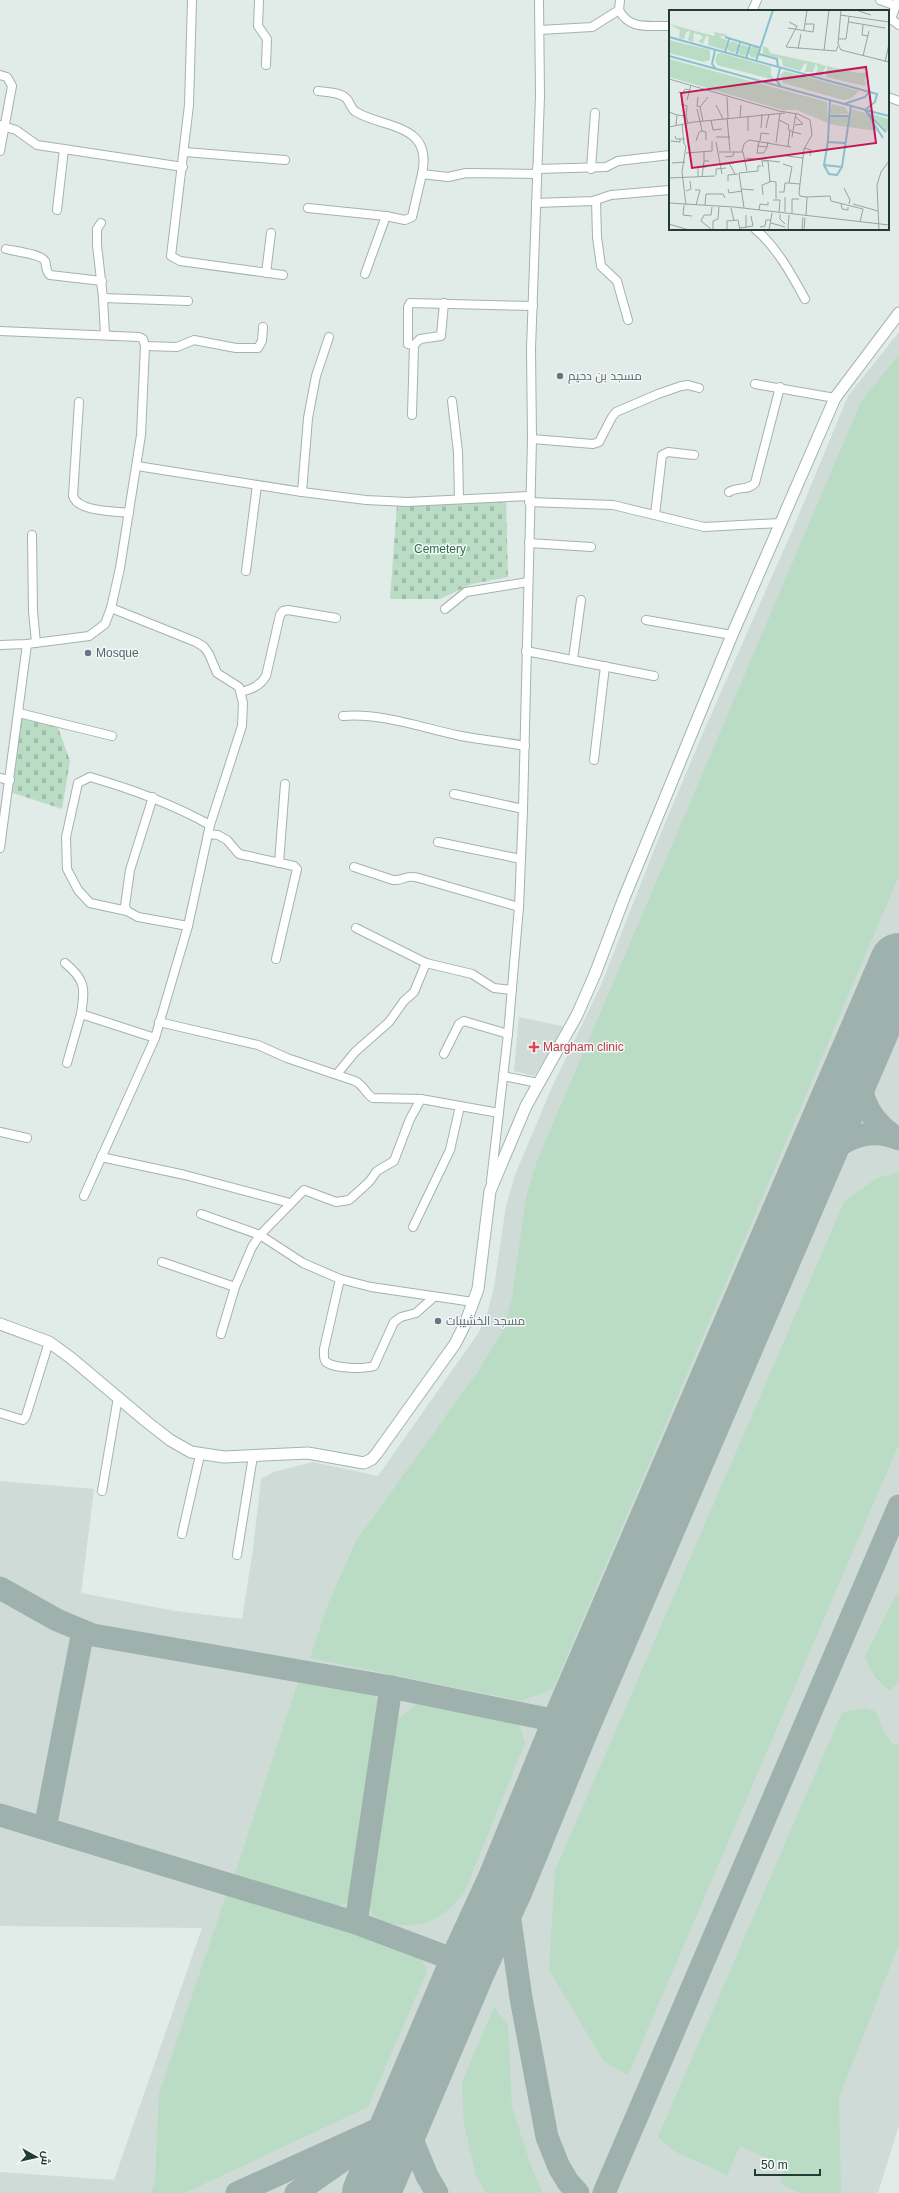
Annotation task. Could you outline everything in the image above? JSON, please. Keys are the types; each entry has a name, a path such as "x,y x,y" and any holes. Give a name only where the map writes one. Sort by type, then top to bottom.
{"main road":[{"path":"0,1324 49,1342 170,1440 191,1452 200,1454 253,1456 308,1454 364,1463 372,1459 455,1344 474,1302 482,1266 490,1191 526,1106 577,1015 595,974 624,898 732,635 835,398 899,313"}],"street":[{"path":"192,0 190,105 171,256 180,262 283,275"},
{"path":"259,0 258,26 267,39 266,65"},
{"path":"490,1191 508,1034 519,907 525,746 528,543 532,439 533,306 540,30 539,0"},
{"path":"620,0 619,10 622,16 632,25 669,26"},
{"path":"752,10 757,0"},
{"path":"880,0 897,3 889,22 899,25"},
{"path":"540,30 592,27 619,10"},
{"path":"0,75 8,77 12,86 2,125 0,151"},
{"path":"308,208 386,216 405,220 412,217 425,162 421,146 414,137 404,130 356,112 343,96 318,91"},
{"path":"889,97 899,101"},
{"path":"591,169 596,113"},
{"path":"2,125 21,133 30,142 37,145 183,167"},
{"path":"57,210 64,150"},
{"path":"185,152 285,160"},
{"path":"422,174 448,177 466,173 591,169 606,167 618,160 669,155"},
{"path":"536,204 596,200 611,196 669,190"},
{"path":"596,200 597,237 601,266 617,281 628,320"},
{"path":"365,274 386,216"},
{"path":"102,223 97,229 97,245 102,281 105,335"},
{"path":"756,230 772,248 805,299"},
{"path":"266,273 271,233"},
{"path":"6,249 41,257 45,262 47,272 50,275 102,281"},
{"path":"103,298 188,302"},
{"path":"414,345 407,342 408,306 410,303 533,306"},
{"path":"414,345 422,339 441,336 444,303"},
{"path":"145,346 177,347 194,340 236,348 258,348 262,341 263,327"},
{"path":"0,331 139,337 143,340 145,346 141,435 137,466 111,608 105,624 89,636 28,644 0,645"},
{"path":"302,492 308,418 316,376 329,337"},
{"path":"412,414 414,345"},
{"path":"755,384 780,387 835,398"},
{"path":"532,439 593,444 599,442 612,417 622,410 681,386 688,385 699,388"},
{"path":"729,492 736,488 749,488 755,483 780,387"},
{"path":"80,402 73,496 75,501 83,507 129,513"},
{"path":"452,402 458,452 459,499"},
{"path":"655,515 662,455 668,452 694,455"},
{"path":"137,466 302,492 366,500 407,502 459,499 530,499 613,505 704,526 780,523"},
{"path":"246,571 257,485"},
{"path":"32,535 33,611 36,643"},
{"path":"528,543 591,547"},
{"path":"445,610 461,595 471,590 528,582"},
{"path":"572,659 581,600"},
{"path":"84,1196 155,1038 188,926 210,825 242,726 244,713 239,687 217,673 204,647 196,642 111,608"},
{"path":"241,692 256,687 262,683 266,676 267,663 276,637 280,616 283,611 288,610 336,618"},
{"path":"646,620 732,635"},
{"path":"0,848 28,644"},
{"path":"526,651 654,676"},
{"path":"594,760 605,666"},
{"path":"19,713 112,736"},
{"path":"344,716 363,715 380,717 461,736 525,746"},
{"path":"188,926 138,917 126,912 90,903 78,890 66,869 66,837 78,783 90,777 132,789 185,811 210,825"},
{"path":"0,778 10,780"},
{"path":"279,863 285,784"},
{"path":"454,794 523,809"},
{"path":"126,912 125,906 129,874 153,797"},
{"path":"208,834 218,835 228,840 239,854 294,866 297,872 276,959"},
{"path":"438,842 520,859"},
{"path":"354,867 393,880 399,880 406,876 419,878 519,907"},
{"path":"356,928 426,963 472,974 494,988 512,990"},
{"path":"65,963 77,972 83,986 84,997 81,1014 67,1063"},
{"path":"337,1074 355,1052 388,1022 414,992 426,963"},
{"path":"81,1014 155,1038"},
{"path":"444,1054 459,1024 464,1021 508,1034"},
{"path":"159,1022 258,1045 288,1058 362,1084 370,1097 421,1099 499,1113"},
{"path":"503,1076 538,1083"},
{"path":"221,1334 244,1262 260,1235 304,1190 336,1202 349,1200 369,1182 377,1171 394,1161 410,1119 421,1099"},
{"path":"413,1227 450,1150 460,1106"},
{"path":"0,1132 27,1138"},
{"path":"101,1157 185,1175 290,1203"},
{"path":"201,1214 260,1235 303,1263 340,1279 371,1287 474,1302"},
{"path":"162,1262 235,1287"},
{"path":"340,1279 324,1349 324,1358 327,1362 335,1366 364,1369 374,1366 394,1322 400,1317 416,1313 434,1297"},
{"path":"0,1413 18,1420 23,1420 26,1416 49,1342"},
{"path":"102,1491 118,1397"},
{"path":"182,1534 200,1454"},
{"path":"237,1555 253,1456"}],"shaded area":[{"path":"899,332 899,2125 878,2193 0,2193 0,2172 114,2180 202,1928 0,1926 0,1481 94,1489 81,1593 175,1611 242,1619 253,1549 261,1479 274,1472 313,1462 378,1476 479,1332 487,1314 494,1287 506,1206 515,1175 552,1087 601,985 658,840 706,726 792,531 848,396"},
{"name":"Margham clinic","path":"519,1017 566,1027 534,1076 514,1071"}],"green space":[{"path":"899,354 899,876 553,1689 521,1701 310,1658 328,1604 356,1541 479,1370 505,1327 512,1298 526,1197 537,1161 861,402"},
{"name":"Cemetery","path":"506,500 508,577 472,584 440,599 390,599 397,505"},
{"path":"22,717 57,725 70,761 62,809 10,792"},
{"path":"899,1172 899,1444 628,2075 604,2062 549,1970 555,1871 844,1202 877,1178"},
{"path":"899,1594 899,1682 890,1690 874,1675 865,1656 895,1597"},
{"path":"299,1679 363,1688 373,1693 381,1709 356,1891 346,1903 331,1907 233,1880"},
{"path":"428,1702 511,1716 520,1726 525,1743 464,1893 441,1916 431,1921 416,1925 392,1924 379,1919 369,1910 395,1722 416,1704"},
{"path":"867,1708 876,1712 885,1734 893,1744 899,1745 899,1944 839,2098 841,2193 799,2193 780,2183 785,2166 740,2146 727,2175 674,2151 658,2137 842,1712"},
{"path":"227,1892 420,1956 427,1971 368,2107 185,2193 151,2193 155,2181 159,2094"},
{"path":"494,2007 508,2025 512,2107 532,2169 543,2193 486,2193 476,2176 464,2124 462,2082"}],"taxiway":[{"path":"860,1053 860,1078 862,1090 869,1111 884,1129 895,1137"},
{"path":"809,1172 818,1162 838,1146 849,1140 872,1134 885,1135 899,1139"},
{"path":"604,2193 899,1506"},
{"path":"0,1588 57,1620 93,1635 391,1687 571,1724"},
{"path":"45,1828 83,1631"},
{"path":"356,1923 391,1687"},
{"path":"0,1815 356,1923 468,1965"},
{"path":"505,1885 521,1998 547,2137 559,2167 568,2182 578,2193"},
{"path":"403,2118 427,2176 437,2193"},
{"path":"237,2193 403,2118 296,2193"}],"runway":[{"path":"371,2193 468,1965 505,1885 571,1724 899,962"}],"place":[{"name":"مسجد بن دحيم","path":"560,376"},
{"name":"Mosque","path":"88,653"},
{"name":"Margham clinic","path":"534,1047"},
{"name":"مسجد الخشيبات","path":"438,1321"}]}
